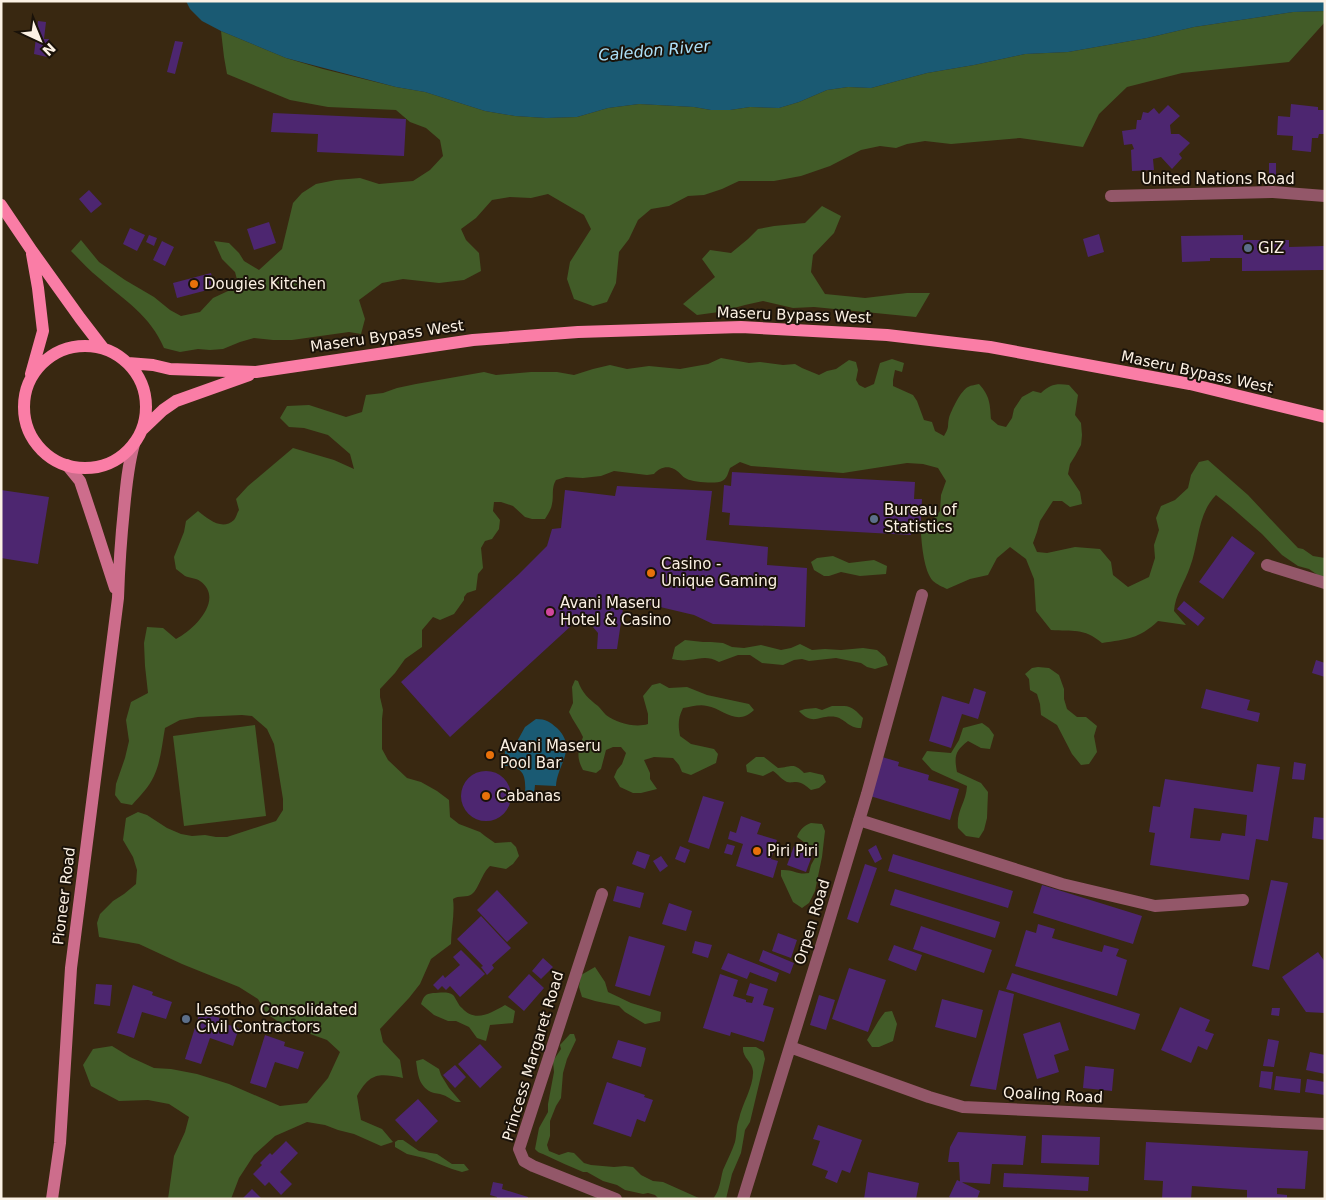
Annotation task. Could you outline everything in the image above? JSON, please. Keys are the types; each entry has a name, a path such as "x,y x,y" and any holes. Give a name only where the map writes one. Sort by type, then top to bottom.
{"main road":[{"path":"1,205 103,348"},
{"path":"29,382 37,369 47,359 60,351 74,346 89,345 117,354 137,374 144,388 146,417 141,431 134,444 123,454 111,462 96,467 82,468 67,465 54,459 42,450 33,439 24,411 25,396 43,331 32,251"},
{"name":"Maseru Bypass West","path":"256,372 473,340 578,332 741,328 887,335 990,347 1190,384 1325,417"},
{"path":"128,363 153,365 170,369 256,372"},
{"path":"141,431 163,410 176,401 256,372"},
{"name":"Pioneer Road","path":"52,1199 60,1143 71,968 118,598 119,560 127,476 134,444"},
{"name":"Pioneer Road","path":"67,465 80,481 118,598"}],"street":[{"name":"United Nations Road","path":"1111,196 1273,192 1325,196"},
{"path":"1267,565 1325,584"},
{"name":"Orpen Road","path":"743,1199 859,820 922,595"},
{"path":"859,820 1062,884 1155,906 1243,900"},
{"name":"Princess Margaret Road","path":"602,894 519,1149 524,1161 533,1166 616,1199"},
{"name":"Qoaling Road","path":"790,1047 929,1097 963,1107 1325,1124"}],"green space":[{"path":"1325,11 1325,22 1289,62 1182,73 1127,87 1099,114 1083,147 1020,138 951,144 925,141 896,148 880,146 861,150 830,166 801,176 774,181 739,181 704,195 688,196 669,206 651,209 638,220 629,239 619,252 616,283 607,302 593,306 574,299 567,279 570,262 591,229 584,215 548,194 531,198 510,197 492,200 476,218 461,229 466,240 479,253 481,271 464,280 439,283 403,279 382,283 359,300 365,319 361,334 349,332 292,340 254,338 223,349 210,350 198,349 180,352 164,348 152,326 144,317 71,251 81,240 99,262 154,297 170,310 181,316 200,312 213,298 228,291 240,291 235,272 222,259 214,241 229,243 244,261 259,270 282,249 293,203 302,193 316,184 360,178 379,184 413,181 430,170 443,156 440,140 426,128 410,122 396,110 328,107 290,100 227,74 221,31 286,58 323,69 396,87 425,92 485,111 515,116 546,118 577,117 608,108 639,104 694,107 711,110 750,107 779,108 827,90 848,87 871,88 927,73 1025,54 1068,52 1147,38 1194,27 1293,12"},
{"path":"822,206 841,216 834,233 813,255 811,272 825,294 865,298 907,293 930,293 916,317 814,307 793,308 763,301 719,312 697,315 683,304 715,277 702,259 710,250 731,253 758,229 805,223"},
{"path":"721,358 749,363 795,364 819,375 836,369 849,360 856,362 858,370 856,380 859,385 865,388 874,384 880,363 892,359 904,363 902,372 895,370 893,386 913,395 924,420 932,422 935,431 944,436 954,406 962,392 969,386 979,384 989,400 991,419 998,425 1006,427 1022,397 1033,391 1041,393 1054,385 1069,385 1078,395 1075,415 1081,423 1082,435 1081,445 1070,464 1068,474 1080,492 1082,504 1070,507 1062,501 1053,501 1040,521 1033,543 1037,552 1047,553 1075,547 1100,549 1111,562 1113,575 1128,587 1149,577 1155,558 1154,545 1159,530 1156,518 1161,506 1175,500 1188,488 1191,475 1199,462 1208,460 1248,495 1298,548 1313,556 1325,558 1325,580 1282,555 1262,534 1216,495 1205,511 1193,558 1175,605 1174,611 1186,625 1158,621 1139,635 1102,643 1083,632 1051,630 1036,611 1034,579 1026,559 1010,547 997,558 988,575 970,579 947,589 933,581 926,565 921,534 940,511 941,495 946,481 938,468 923,464 907,463 843,473 751,466 740,462 730,468 724,480 719,482 690,480 669,467 647,475 614,471 601,476 566,477 556,480 554,483 552,506 545,519 525,517 513,506 494,502 493,511 500,520 499,529 492,539 485,541 481,548 483,568 478,574 476,590 467,593 454,614 440,620 433,617 422,630 422,647 405,659 380,689 383,710 382,749 388,760 407,778 421,782 449,800 450,817 459,824 480,832 495,843 511,842 516,847 519,856 506,869 490,866 472,894 453,899 451,944 431,959 420,984 380,1029 383,1042 400,1060 403,1078 387,1075 376,1076 366,1083 357,1096 361,1120 382,1129 393,1142 381,1146 354,1134 325,1125 307,1122 275,1136 254,1155 239,1178 231,1199 168,1199 174,1156 185,1132 189,1117 169,1104 148,1100 119,1101 91,1086 83,1065 93,1049 112,1046 154,1068 197,1074 229,1084 280,1106 307,1103 328,1078 340,1052 327,1040 280,1023 266,1013 258,999 239,987 139,944 99,937 97,923 100,914 113,901 136,884 137,870 133,857 123,840 126,818 138,812 181,834 227,837 276,821 283,810 274,744 267,729 252,716 242,715 198,717 180,720 165,728 158,764 147,788 132,805 121,803 115,795 116,784 129,741 126,720 131,702 148,693 144,643 147,627 163,628 176,639 191,629 208,605 209,596 207,588 200,581 185,576 176,569 174,557 184,532 186,521 198,511 215,523 225,524 234,520 239,510 236,499 248,486 293,448 334,460 354,469 350,454 328,435 304,428 289,427 280,418 287,406 309,405 346,417 362,412 366,395 484,372 496,375 557,372 574,375 610,365 627,369 649,366 680,369 708,364"},
{"path":"833,556 849,563 874,560 887,566 886,574 860,576 841,572 824,576 814,570 811,562 817,558"},
{"path":"685,640 723,643 732,647 744,648 761,645 781,650 800,644 812,650 863,648 877,650 885,657 888,665 875,669 861,663 836,658 809,661 802,659 794,660 783,665 762,663 750,655 738,655 719,662 707,658 672,659 675,647"},
{"path":"1032,668 1049,668 1059,675 1064,689 1067,709 1077,717 1086,717 1097,726 1094,736 1097,752 1089,764 1081,765 1072,754 1057,725 1041,715 1037,694 1030,690 1029,679 1025,674"},
{"path":"575,680 578,681 586,695 606,715 632,725 648,724 648,714 643,696 652,685 660,683 669,688 687,687 707,695 749,704 754,710 748,715 736,717 704,705 683,708 679,722 680,736 691,744 714,749 718,754 716,763 691,775 682,772 673,758 654,757 644,760 650,773 650,779 657,789 633,793 620,787 614,777 626,753 621,747 613,747 606,750 601,769 596,773 583,770 578,754 583,737 569,712 573,703 572,687"},
{"path":"832,706 846,706 855,710 863,718 861,728 853,727 836,717 809,718 799,711 816,708 822,710"},
{"path":"982,723 994,735 990,749 981,748 968,741 956,754 957,772 981,783 988,792 987,818 984,830 979,838 966,836 958,828 958,817 967,786 932,770 922,759 927,751 951,753 959,740 963,728"},
{"path":"255,725 266,816 184,826 173,736"},
{"path":"756,757 764,757 778,768 795,766 804,773 810,772 823,775 826,782 819,788 811,790 804,784 783,780 773,771 763,776 747,772 746,765"},
{"path":"811,823 822,824 825,831 815,891 809,903 802,908 793,902 781,876 781,870 809,873 817,854 797,837 802,828"},
{"path":"595,967 605,982 608,992 631,1003 661,1012 660,1021 645,1024 625,1012 619,1006 582,997 579,987 581,975"},
{"path":"433,993 451,994 467,1013 478,1016 505,1005 515,1011 513,1023 490,1025 486,1041 477,1038 469,1027 434,1015 421,1004 425,996"},
{"path":"892,1011 897,1024 893,1041 879,1047 872,1047 867,1040 885,1012"},
{"path":"570,1034 574,1034 576,1040 563,1073 561,1098 550,1121 550,1136 547,1145 549,1151 559,1155 568,1152 574,1153 584,1163 591,1165 633,1167 641,1175 653,1181 663,1182 701,1199 659,1199 655,1195 648,1193 643,1194 625,1190 540,1153 535,1149 539,1128 548,1112 554,1072 553,1061 561,1049 560,1045"},
{"path":"743,1047 756,1047 763,1051 765,1059 750,1122 745,1130 741,1153 732,1174 726,1199 713,1199 735,1142 738,1122 752,1083 753,1071 744,1054"},
{"path":"423,1059 439,1069 449,1088 461,1102 456,1102 442,1094 431,1092 423,1086 419,1079 416,1061"},
{"path":"403,1140 419,1151 437,1154 452,1164 464,1164 469,1170 462,1172 407,1154 395,1147 395,1142"}],"water":[{"name":"Caledon River","path":"186,1 1325,1 1325,11 1293,12 1194,27 1147,38 1068,52 1025,54 927,73 871,88 848,87 827,90 779,108 750,107 711,110 694,107 639,104 608,108 577,117 546,118 515,116 485,111 425,92 396,87 286,58 202,21 190,9"},
{"path":"536,719 548,721 557,728 566,743 565,757 556,786 535,785 534,795 525,795 523,774 516,768 504,766 505,751 514,747 525,727"}],"building":[{"path":"38,21 46,22 44,39 49,39 47,57 34,54"},
{"path":"175,41 183,42 175,74 167,72"},
{"path":"1291,104 1318,107 1318,110 1325,110 1325,134 1319,134 1318,138 1312,138 1311,152 1292,150 1293,136 1277,135 1278,116 1290,117"},
{"path":"1168,105 1180,116 1170,125 1171,134 1179,134 1190,143 1179,154 1182,158 1172,169 1161,157 1153,159 1154,170 1132,171 1131,150 1134,149 1132,144 1124,145 1122,131 1136,129 1137,120 1141,120 1143,112 1148,113 1154,108 1159,114"},
{"path":"273,113 406,119 404,156 317,152 318,134 271,132"},
{"path":"1269,163 1276,163 1276,175 1269,175"},
{"path":"89,190 102,204 91,213 79,199"},
{"path":"269,222 276,243 254,250 247,229"},
{"path":"130,228 145,235 137,251 123,244"},
{"path":"1099,234 1104,252 1088,257 1083,239"},
{"path":"149,235 157,238 154,246 146,242"},
{"path":"1243,235 1243,240 1289,240 1289,247 1324,246 1324,270 1242,271 1242,258 1210,258 1210,261 1182,262 1181,236"},
{"path":"162,241 174,247 165,266 153,260"},
{"path":"211,273 215,288 177,298 173,283"},
{"path":"732,472 915,482 914,499 922,499 921,521 912,520 911,535 729,525 730,513 722,512 724,485 731,486"},
{"name":"Avani Maseru Hotel & Casino","path":"617,486 712,491 706,540 768,547 767,565 807,568 805,627 713,624 694,615 656,606 624,602 617,649 597,649 598,633 583,615 450,737 401,682 547,546 552,529 561,528 565,490 615,496"},
{"path":"1,490 49,497 38,564 1,558"},
{"path":"1232,536 1255,553 1223,599 1199,582"},
{"path":"1184,601 1205,618 1198,626 1177,609"},
{"path":"1316,660 1325,663 1325,677 1312,673"},
{"path":"974,688 986,692 978,719 962,714 951,748 929,741 942,696 969,704"},
{"path":"1206,689 1250,700 1247,710 1260,713 1258,722 1201,708"},
{"path":"882,757 899,762 898,766 929,775 928,780 959,789 950,820 870,796"},
{"path":"1294,762 1306,764 1304,780 1292,779"},
{"path":"1257,764 1280,767 1268,841 1256,839 1249,880 1150,865 1155,833 1149,832 1153,806 1160,807 1165,779 1253,792","holes":["1194,808 1247,815 1245,836 1222,833 1220,841 1190,838"]},
{"name":"Cabanas","path":"481,771 491,771 504,778 511,791 511,801 504,814 491,821 481,821 472,817 465,810 461,801 461,791 465,782 472,775"},
{"path":"703,796 724,802 709,849 688,842"},
{"name":"Piri Piri","path":"741,816 761,823 757,834 777,840 771,859 778,861 773,878 736,866 743,844 728,839 730,831 736,833"},
{"path":"1314,817 1325,818 1325,840 1312,838"},
{"path":"727,844 735,846 732,855 724,853"},
{"path":"876,845 882,859 875,863 868,850"},
{"path":"680,846 690,850 685,863 675,859"},
{"path":"794,846 813,853 806,872 787,865"},
{"path":"637,851 650,855 645,869 632,864"},
{"path":"893,854 1013,891 1008,908 888,871"},
{"path":"661,856 668,866 660,872 653,861"},
{"path":"865,864 877,868 858,923 847,919"},
{"path":"1271,880 1288,883 1269,970 1252,966"},
{"path":"1042,885 1142,916 1133,944 1033,913"},
{"path":"617,886 644,893 640,908 613,901"},
{"path":"895,889 1000,922 995,938 890,905"},
{"path":"497,890 528,923 507,942 477,910"},
{"path":"669,903 692,911 686,931 662,924"},
{"path":"481,916 511,948 492,965 494,968 487,975 481,967 483,966 457,939"},
{"path":"1038,924 1055,929 1052,938 1102,952 1104,945 1119,949 1116,956 1127,960 1117,996 1015,966 1026,930 1036,933"},
{"path":"921,926 992,950 984,973 913,949"},
{"path":"778,933 797,940 791,958 772,951"},
{"path":"629,936 665,946 650,996 615,986"},
{"path":"695,941 712,945 708,958 692,953"},
{"path":"894,945 922,955 916,971 888,960"},
{"path":"461,950 485,974 460,997 450,986 446,990 442,986 438,990 433,985 443,975 445,978 460,965 453,957"},
{"path":"763,950 794,963 790,974 759,961"},
{"path":"1318,952 1325,962 1325,1013 1306,1012 1282,977"},
{"path":"728,953 779,973 776,982 750,972 747,979 721,969"},
{"path":"543,958 553,967 541,979 532,971"},
{"path":"849,968 886,980 868,1032 832,1019"},
{"path":"1012,973 1140,1014 1135,1030 1006,989"},
{"path":"529,974 544,988 524,1011 508,997"},
{"path":"720,974 738,980 733,996 746,1000 746,1002 752,1003 754,997 746,995 750,983 768,989 763,1005 774,1008 764,1042 731,1032 730,1036 703,1028"},
{"path":"96,984 112,985 110,1006 94,1004"},
{"path":"133,985 153,992 152,995 172,1002 166,1019 142,1012 134,1038 117,1033"},
{"path":"999,990 1014,994 996,1090 970,1086"},
{"path":"819,995 835,1000 826,1030 810,1025"},
{"path":"942,999 983,1010 976,1038 935,1027"},
{"path":"1180,1007 1210,1020 1205,1031 1214,1034 1207,1050 1198,1046 1191,1063 1161,1050"},
{"path":"1272,1008 1280,1008 1279,1016 1271,1015"},
{"path":"200,1012 220,1018 219,1022 239,1028 233,1046 210,1038 201,1064 185,1059"},
{"path":"1060,1022 1069,1050 1054,1055 1059,1072 1037,1079 1023,1034"},
{"path":"265,1035 285,1042 284,1046 304,1052 298,1069 275,1062 266,1088 250,1083"},
{"path":"1268,1039 1279,1041 1274,1067 1263,1066"},
{"path":"618,1040 646,1048 641,1067 612,1058"},
{"path":"480,1044 502,1067 480,1088 458,1064"},
{"path":"1310,1052 1325,1055 1325,1074 1306,1070"},
{"path":"455,1065 466,1077 455,1088 443,1075"},
{"path":"1085,1066 1114,1069 1112,1091 1083,1088"},
{"path":"1261,1071 1273,1072 1271,1089 1259,1087"},
{"path":"1276,1076 1301,1079 1300,1093 1274,1090"},
{"path":"1307,1079 1325,1082 1325,1095 1305,1092"},
{"path":"607,1082 645,1095 644,1097 653,1100 645,1122 637,1119 631,1137 593,1124"},
{"path":"418,1099 438,1121 416,1142 395,1120"},
{"path":"818,1125 862,1140 850,1173 842,1170 837,1183 825,1178 828,1171 812,1165 820,1141 813,1139"},
{"path":"958,1132 1026,1136 1023,1165 992,1164 990,1184 960,1182 959,1162 948,1162 950,1147"},
{"path":"1042,1135 1100,1137 1099,1165 1041,1163"},
{"path":"286,1141 298,1153 280,1172 292,1184 281,1195 269,1182 265,1186 253,1174 270,1153 272,1155"},
{"path":"1146,1142 1308,1151 1305,1189 1277,1188 1277,1194 1287,1195 1287,1199 1247,1199 1247,1190 1192,1186 1191,1199 1162,1199 1163,1181 1144,1180"},
{"path":"868,1172 919,1183 916,1199 864,1199"},
{"path":"1004,1173 1089,1177 1088,1191 1003,1187"},
{"path":"957,1180 980,1191 977,1199 953,1199 949,1197"},
{"path":"493,1182 503,1184 502,1189 528,1197 528,1199 497,1199 497,1197 490,1195"},
{"path":"252,1189 262,1199 242,1199"}],"place":[{"name":"GIZ","path":"1248,248"},
{"name":"Dougies Kitchen","path":"194,284"},
{"name":"Bureau of Statistics","path":"874,519"},
{"name":"Casino - Unique Gaming","path":"651,573"},
{"name":"Avani Maseru Hotel & Casino","path":"550,612"},
{"name":"Avani Maseru Pool Bar","path":"490,755"},
{"name":"Cabanas","path":"486,796"},
{"name":"Piri Piri","path":"757,851"},
{"name":"Lesotho Consolidated Civil Contractors","path":"186,1019"}]}
